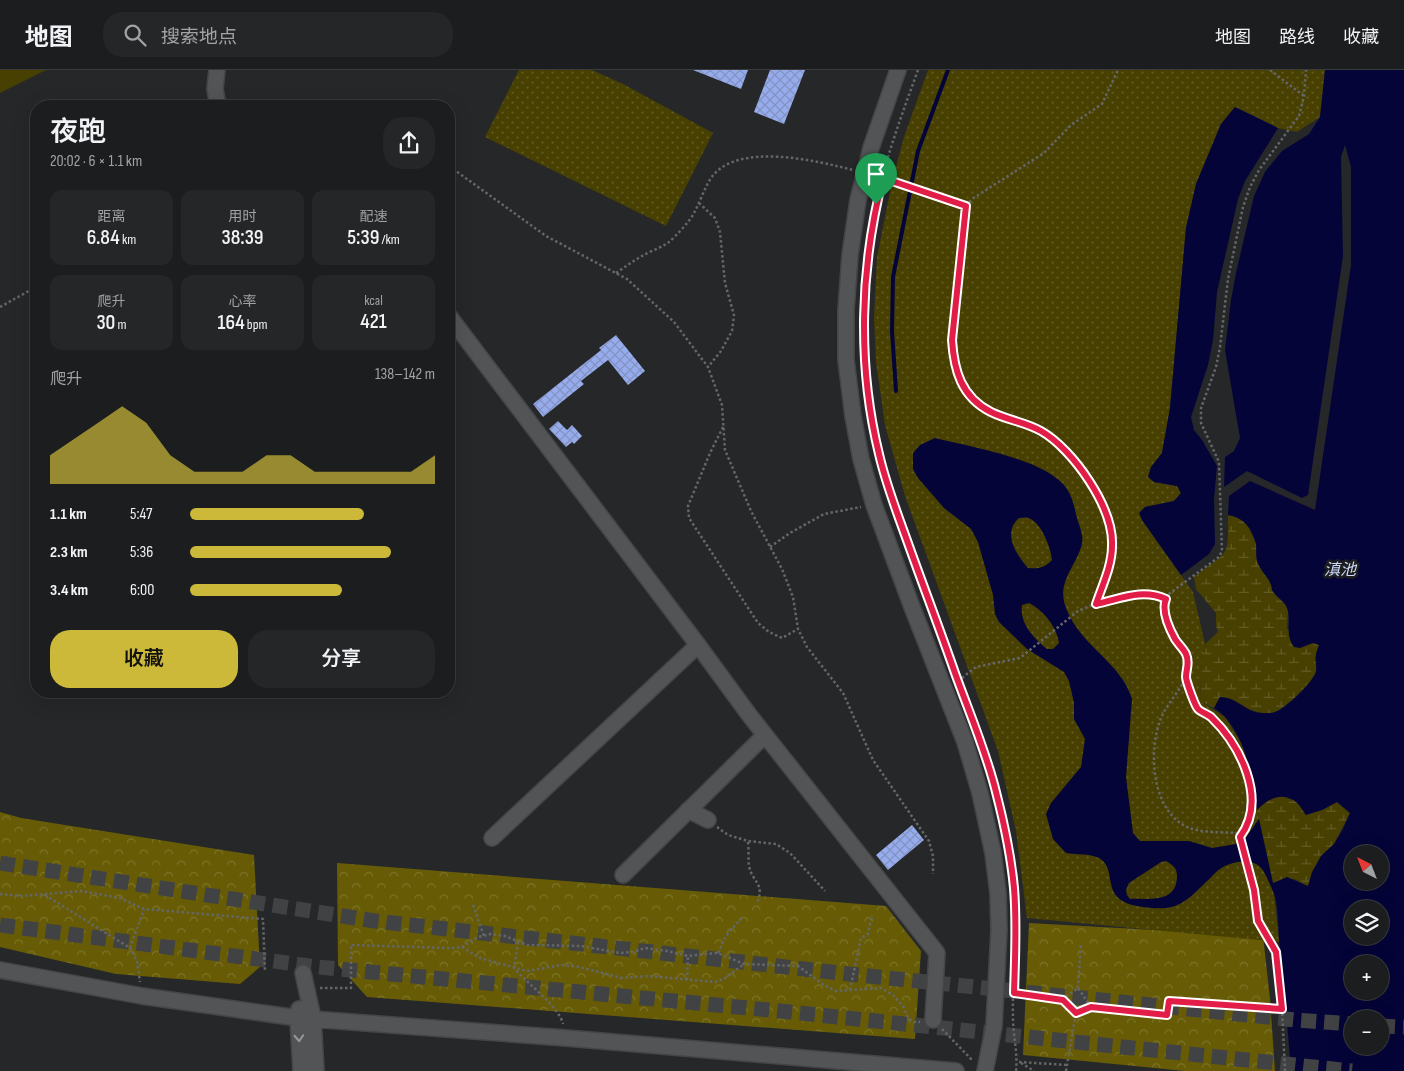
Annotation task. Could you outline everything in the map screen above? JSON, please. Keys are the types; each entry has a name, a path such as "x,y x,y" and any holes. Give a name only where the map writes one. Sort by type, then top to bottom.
{"street":[{"path":"216,70 215,89 217,100"},
{"path":"898,70 871,148 858,200 850,255 846,310 846,360 852,416 861,459 874,505 965,742 980,793 993,853 998,893 999,930 996,993 994,1026 981,1068"},
{"path":"455,324 765,735 937,953 933,1020"},
{"path":"492,838 698,645"},
{"path":"623,874 765,735"},
{"path":"688,810 708,820"},
{"path":"0,970 142,996 306,1018 956,1071"},
{"path":"306,988 303,973 306,1018 316,1071"},
{"path":"301,1071 306,1018"}],"path":[{"path":"918,70 888,153 876,204 868,257 864,310 865,359 871,413 879,454 892,499 971,715"},
{"path":"1096,604 1107,570 1112,546 1108,518 1097,492 1081,469 1059,445 1042,431 992,412 977,404 965,390 958,377 953,357 952,340 966,206 972,199 1044,153 1071,125 1102,104 1118,70"},
{"path":"1270,70 1304,96"},
{"path":"1285,1071 1282,1009 1276,952 1258,921 1254,890 1240,837 1236,833 1193,829 1186,826 1168,810 1157,789 1154,750 1157,729 1167,705 1184,682 1188,664 1187,656 1175,639 1166,617 1164,608 1166,599 1170,593 1219,557 1222,551 1220,462 1201,424 1201,408 1217,360 1228,279 1239,226 1250,187 1259,170 1296,121 1304,96 1306,70"},
{"path":"616,273 642,256 669,242 694,215 711,179 720,169 742,159 790,158 815,160 865,173"},
{"path":"455,170 546,236 626,279 674,322 708,367 722,405 725,450 750,511 782,569 793,597 798,629 807,647 843,692 873,760 930,841 933,874"},
{"path":"883,178 966,206"},
{"path":"699,203 715,218 720,232 725,283 734,315 732,331 708,367"},
{"path":"0,307 30,290"},
{"path":"724,426 710,453 688,506 689,518 758,623 769,632 782,638 798,629"},
{"path":"770,547 790,533 824,514 874,505"},
{"path":"958,681 976,667 1020,658 1078,611 1096,604 1144,593 1166,599"},
{"path":"1186,677 1198,709 1210,716 1230,739 1243,760 1251,791 1248,826 1240,837"},
{"path":"983,748 996,792 1014,888 1014,993 1012,1017 1018,1061 1016,1071"},
{"path":"708,820 728,835 748,841 776,844 790,853 825,891"},
{"path":"748,841 751,873 760,888 757,904"},
{"path":"0,894 22,896 80,891 120,898 144,909 263,919 266,972"},
{"path":"44,894 130,948 137,961 142,996"},
{"path":"473,905 484,936"},
{"path":"130,948 144,909"},
{"path":"718,953 726,936 743,916"},
{"path":"850,990 861,938 868,934 872,916"},
{"path":"462,947 478,937 491,934 505,936 527,946 581,946 620,953 633,952 645,948 667,950 688,956 718,953 744,964 798,966 824,985 836,991 881,988 893,995 903,1006 908,1018 914,1022 933,1020 981,1068"},
{"path":"514,968 518,942"},
{"path":"1081,943 1078,988 1091,1007"},
{"path":"306,988 351,988 351,944 401,947 462,947 480,958 527,971 562,965 579,966 622,978 649,976 715,982 725,978 744,964"},
{"path":"687,980 688,956"},
{"path":"514,968 552,1006 562,1020 566,1038"},
{"path":"1063,1000 1078,988"},
{"path":"996,993 1014,993 1063,1000 1076,1013"},
{"path":"1076,1013 1091,1007 1167,1015 1169,1001 1282,1009"},
{"path":"1066,1071 1076,1013"},
{"path":"1018,1061 1067,1065"},
{"path":"1018,1061 1034,1071"}],"green space":[{"path":"0,70 46,70 0,93"},
{"path":"519,70 592,70 623,84 713,133 666,226 485,137"},
{"path":"928,70 1325,70 1320,117 1297,132 1278,128 1235,107 1221,124 1196,184 1186,228 1170,408 1162,453 1151,467 1154,482 1177,486 1181,493 1174,501 1145,507 1142,520 1193,592 1205,644 1202,659 1200,701 1225,717 1241,743 1253,779 1257,810 1273,884 1279,942 1027,918 1016,831 998,751 905,496 885,425 876,362 874,318 877,257 892,182 904,137"},
{"path":"1228,515 1239,516 1248,526 1256,543 1257,562 1268,578 1276,596 1285,604 1288,610 1287,629 1319,645 1315,657 1317,670 1311,681 1293,699 1278,711 1272,713 1260,713 1248,709 1232,699 1220,697 1214,708 1200,701 1202,659 1205,644 1218,632 1216,613 1196,589 1194,577 1224,553 1228,540"},
{"path":"1281,796 1322,810 1337,802 1350,813 1334,844 1321,856 1308,887 1295,879 1273,884 1257,810 1264,801"},
{"path":"0,812 21,818 254,855 260,967 240,984 116,974 0,947"},
{"path":"337,863 886,906 921,951 915,1039 367,997 338,965"},
{"path":"1029,923 1263,936 1275,1071 1185,1071 1023,1055"}],"water":[{"name":"滇池","path":"1325,70 1404,70 1404,1071 1291,1071 1276,903 1267,878 1258,865 1242,861 1230,864 1218,870 1192,895 1179,904 1164,908 1143,907 1128,904 1119,899 1111,885 1105,863 1099,858 1066,853 1053,839 1046,814 1051,803 1081,767 1085,739 1074,719 1074,703 1069,681 1064,672 1027,649 999,622 995,614 993,595 978,542 971,529 944,508 918,478 913,469 913,453 920,445 935,438 987,450 1026,462 1057,479 1067,489 1074,504 1082,533 1082,544 1063,590 1066,608 1081,633 1110,664 1127,686 1132,699 1126,777 1133,833 1140,841 1189,841 1212,848 1242,843 1259,819 1273,883 1287,877 1308,886 1312,872 1321,856 1334,844 1350,813 1337,802 1322,810 1306,815 1296,802 1286,797 1270,800 1257,810 1248,761 1239,738 1225,717 1214,708 1220,697 1225,697 1255,712 1275,712 1286,706 1298,695 1316,672 1316,655 1319,645 1313,643 1300,648 1294,647 1289,637 1286,606 1272,590 1270,582 1260,567 1256,544 1249,528 1238,518 1228,515 1229,496 1250,481 1315,510 1351,265 1351,167 1345,145 1341,157 1343,256 1308,495 1302,498 1247,471 1224,487 1225,457 1234,451 1240,438 1225,350 1236,273 1254,196 1265,172 1282,151 1309,134 1320,117","holes":["1019,518 1033,520 1041,529 1050,549 1052,560 1046,565 1028,568 1015,550 1011,537 1014,524","1029,603 1039,610 1052,625 1059,643 1053,649 1047,649 1029,630 1023,618 1022,605","1166,861 1171,864 1177,873 1176,885 1172,891 1160,898 1130,899 1126,890 1129,883 1161,862"]},
{"path":"1235,107 1278,128 1245,181 1238,199 1217,292 1213,340 1208,365 1191,417 1194,430 1217,466 1214,499 1215,544 1209,554 1181,575 1139,513 1145,507 1174,501 1181,493 1177,486 1154,482 1148,477 1151,467 1162,453 1170,408 1186,228 1196,184 1221,124"}],"building":[{"path":"693,70 748,70 741,89"},
{"path":"770,70 805,70 784,124 754,112"},
{"path":"616,335 645,371 628,385 608,360 581,381 584,384 543,417 533,404 601,350 599,348"},
{"path":"558,421 567,430 572,425 582,436 574,444 572,442 566,447 549,429"},
{"path":"912,825 924,840 888,870 876,855"}],"waterway":[{"path":"896,391 892,331 893,277 918,151 948,70"}],"tunnel":[{"path":"0,863 375,921 849,974 1344,1023"},
{"path":"0,925 318,967 790,1012 1352,1071"},
{"path":"1389,1026 1404,1027"}],"route":[{"path":"883,178 966,206 953,318 953,357 958,377 965,390 977,404 992,412 1042,431 1059,445 1081,469 1097,492 1108,518 1112,546 1107,570 1096,604 1144,593 1166,599 1164,600 1164,608 1166,617 1175,639 1187,656 1186,677 1198,709 1210,716 1230,739 1243,760 1251,791 1248,826 1240,837 1254,890 1258,921 1276,952 1282,1009 1169,1001 1167,1015 1091,1007 1076,1013 1063,1000 1014,993 1014,888 1009,853 996,792 980,740 892,499 879,454 871,413 865,359 864,310 868,257 876,204 883,178"}]}
